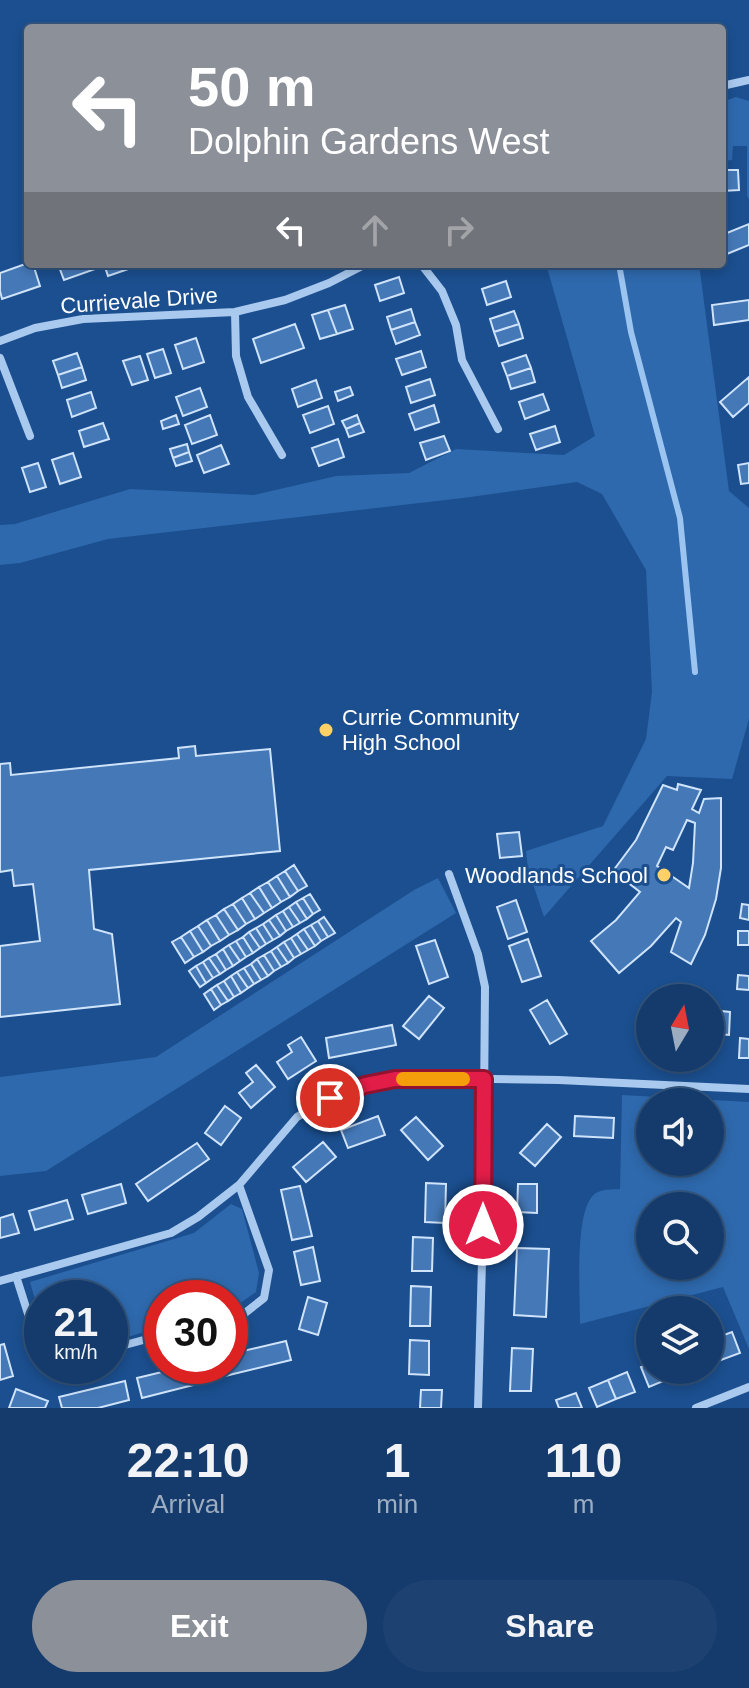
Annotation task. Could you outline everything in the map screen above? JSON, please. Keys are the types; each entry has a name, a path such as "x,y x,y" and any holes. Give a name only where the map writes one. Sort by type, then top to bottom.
{"street":[{"path":"726,85 749,80"},
{"name":"Currievale Drive","path":"0,341 35,328 83,319 235,312 300,294 358,268"},
{"path":"424,268 442,291 456,325 462,360 498,429"},
{"name":"Currievale Drive","path":"235,312 236,356 248,397 282,455"},
{"path":"0,358 30,436"},
{"path":"449,874 478,954 485,987 478,1408"},
{"path":"0,1281 171,1233 198,1217 239,1185 297,1117 330,1098 365,1085 395,1079 484,1079 749,1089"},
{"path":"239,1185 269,1270 264,1298 248,1311"},
{"path":"16,1276 24,1301"},
{"path":"696,1408 749,1387"}],"shaded area":[{"path":"736,97 749,101 749,199 747,146 733,146 732,160 726,161 726,101"},
{"path":"547,268 700,268 729,491 749,508 749,719 732,779 667,776 544,917 528,869 526,851 603,826 646,739 652,692 646,570 602,494 577,482 108,539 20,563 0,565 0,525 15,524 130,489 254,495 336,476 409,473 456,449 564,455 595,436"},
{"path":"438,878 456,913 46,1171 0,1176 0,1077 156,1057 414,890"},
{"path":"622,1095 636,1096 636,1176 724,1176 724,1101 749,1102 749,1349 723,1287 688,1296 636,1296 636,1310 580,1324 583,1222 591,1198 604,1190 620,1189"},
{"path":"231,1204 242,1209 259,1273 256,1292 248,1298 248,1280 144,1280 144,1332 128,1337 128,1280 37,1280 194,1233"}],"building":[{"path":"726,170 738,170 739,190 726,191"},
{"path":"749,224 749,245 726,254 726,233"},
{"path":"24,264 24,268 34,268 40,286 2,299 0,273"},
{"path":"60,268 98,268 64,280"},
{"path":"105,268 131,268 108,276"},
{"path":"399,277 404,293 380,301 375,285"},
{"path":"506,281 511,297 487,305 482,289"},
{"path":"749,300 749,320 714,325 712,305"},
{"path":"345,305 353,329 337,334 328,310"},
{"path":"411,309 415,322 391,330 387,317"},
{"path":"328,310 337,334 320,339 312,315"},
{"path":"514,311 519,324 494,332 490,319"},
{"path":"415,322 420,335 396,344 391,330"},
{"path":"295,324 304,348 261,363 253,339"},
{"path":"519,324 523,338 499,346 494,332"},
{"path":"196,338 204,362 183,369 175,345"},
{"path":"163,349 171,373 155,378 147,354"},
{"path":"421,351 426,367 402,375 396,359"},
{"path":"77,353 82,367 58,375 53,361"},
{"path":"526,355 531,368 507,376 502,363"},
{"path":"140,356 148,380 132,385 123,361"},
{"path":"82,367 86,380 62,388 58,375"},
{"path":"531,368 535,382 511,389 507,376"},
{"path":"749,377 749,403 733,417 720,402"},
{"path":"430,379 435,395 411,403 406,387"},
{"path":"316,380 322,398 298,407 292,389"},
{"path":"350,387 353,395 338,401 335,392"},
{"path":"200,388 207,407 183,416 176,397"},
{"path":"91,392 96,408 72,417 67,400"},
{"path":"543,394 549,410 525,419 519,402"},
{"path":"434,405 439,422 415,430 409,414"},
{"path":"328,406 334,424 310,433 303,415"},
{"path":"176,415 179,424 163,429 161,421"},
{"path":"210,415 217,435 192,444 185,425"},
{"path":"357,415 360,423 346,429 342,421"},
{"path":"103,423 109,439 84,447 79,431"},
{"path":"360,423 364,432 349,437 346,429"},
{"path":"555,426 560,442 536,450 530,434"},
{"path":"444,436 450,451 426,460 420,443"},
{"path":"338,439 344,457 319,466 312,448"},
{"path":"187,444 189,452 173,458 170,449"},
{"path":"221,445 229,464 204,473 197,455"},
{"path":"189,452 192,461 176,466 173,458"},
{"path":"73,453 81,477 60,484 52,460"},
{"path":"38,463 46,487 30,492 22,468"},
{"path":"749,463 749,483 741,484 738,465"},
{"path":"195,746 196,756 270,749 280,851 89,870 94,929 112,934 120,1004 0,1017 0,946 40,941 33,884 14,886 12,870 0,872 0,764 10,763 11,775 179,758 178,748"},
{"path":"678,784 701,790 692,809 699,813 704,799 721,798 721,868 705,935 691,964 671,952 681,922 676,918 651,946 619,973 591,941 616,920 640,892 613,871 636,840 663,785 677,790","holes":["687,820 695,823 693,863 689,888 657,866 666,847 673,850"]},
{"path":"519,832 522,856 500,858 497,834"},
{"path":"294,865 307,886 298,891 285,871"},
{"path":"285,871 298,891 290,897 277,876"},
{"path":"277,876 290,897 281,902 268,882"},
{"path":"268,882 281,902 272,908 259,887"},
{"path":"259,887 272,908 264,913 250,893"},
{"path":"250,893 264,913 255,919 242,898"},
{"path":"310,894 320,910 313,914 303,898"},
{"path":"242,898 255,919 246,924 233,904"},
{"path":"303,898 313,914 307,919 296,902"},
{"path":"516,900 527,932 508,939 497,907"},
{"path":"296,902 307,919 300,923 289,907"},
{"path":"233,904 246,924 238,930 224,909"},
{"path":"742,904 749,905 749,920 740,918"},
{"path":"289,907 300,923 293,927 283,911"},
{"path":"224,909 238,930 229,935 216,915"},
{"path":"283,911 293,927 286,931 276,915"},
{"path":"216,915 229,935 220,941 207,920"},
{"path":"276,915 286,931 280,936 269,920"},
{"path":"324,917 335,933 328,937 318,921"},
{"path":"207,920 220,941 211,946 198,926"},
{"path":"269,920 280,936 273,940 263,924"},
{"path":"318,921 328,937 321,941 311,925"},
{"path":"263,924 273,940 266,944 256,928"},
{"path":"311,925 321,941 315,946 304,929"},
{"path":"198,926 211,946 203,952 190,931"},
{"path":"256,928 266,944 260,948 249,932"},
{"path":"304,929 315,946 308,950 297,934"},
{"path":"190,931 203,952 194,957 181,937"},
{"path":"738,931 749,931 749,945 738,945"},
{"path":"249,932 260,948 253,953 243,937"},
{"path":"297,934 308,950 301,954 291,938"},
{"path":"181,937 194,957 185,963 172,942"},
{"path":"243,937 253,953 246,957 236,941"},
{"path":"291,938 301,954 294,958 284,942"},
{"path":"528,939 541,976 522,982 509,946"},
{"path":"435,940 448,977 429,984 416,946"},
{"path":"236,941 246,957 240,961 229,945"},
{"path":"284,942 294,958 288,963 277,947"},
{"path":"229,945 240,961 233,966 223,949"},
{"path":"277,947 288,963 281,967 271,951"},
{"path":"223,949 233,966 226,970 216,954"},
{"path":"271,951 281,967 274,971 264,955"},
{"path":"216,954 226,970 220,974 209,958"},
{"path":"264,955 274,971 268,976 257,959"},
{"path":"209,958 220,974 213,978 203,962"},
{"path":"257,959 268,976 261,980 251,964"},
{"path":"203,962 213,978 206,983 196,966"},
{"path":"251,964 261,980 254,984 244,968"},
{"path":"196,966 206,983 200,987 189,971"},
{"path":"244,968 254,984 248,988 237,972"},
{"path":"237,972 248,988 241,993 231,976"},
{"path":"738,975 749,976 749,990 737,989"},
{"path":"231,976 241,993 234,997 224,981"},
{"path":"224,981 234,997 228,1001 217,985"},
{"path":"217,985 228,1001 221,1005 211,989"},
{"path":"211,989 221,1005 214,1010 204,994"},
{"path":"429,996 444,1008 419,1039 403,1026"},
{"path":"547,1000 567,1034 550,1044 530,1010"},
{"path":"724,1011 730,1012 729,1035 724,1034"},
{"path":"392,1025 396,1045 329,1058 326,1038"},
{"path":"301,1037 316,1061 288,1079 277,1062 292,1052 288,1045"},
{"path":"740,1038 749,1039 749,1058 739,1058"},
{"path":"256,1065 275,1087 251,1108 239,1093 253,1082 246,1073"},
{"path":"225,1106 241,1118 221,1145 205,1133"},
{"path":"378,1116 385,1135 348,1148 341,1130"},
{"path":"575,1116 614,1118 613,1138 574,1136"},
{"path":"416,1117 443,1146 428,1160 401,1130"},
{"path":"547,1124 561,1137 535,1166 520,1153"},
{"path":"323,1142 336,1157 306,1182 293,1167"},
{"path":"197,1143 209,1159 148,1201 136,1184"},
{"path":"426,1183 446,1184 445,1223 425,1222"},
{"path":"121,1184 126,1203 88,1214 82,1195"},
{"path":"518,1184 537,1184 537,1213 517,1212"},
{"path":"300,1186 312,1236 292,1240 281,1190"},
{"path":"67,1200 73,1219 35,1230 29,1211"},
{"path":"13,1214 19,1233 0,1238 0,1218"},
{"path":"413,1237 433,1238 432,1271 412,1271"},
{"path":"313,1247 320,1281 301,1285 294,1252"},
{"path":"517,1248 549,1249 546,1317 514,1315"},
{"path":"411,1286 431,1287 430,1326 410,1326"},
{"path":"308,1297 327,1303 318,1335 299,1329"},
{"path":"732,1332 740,1353 724,1359 724,1335"},
{"path":"410,1340 429,1341 429,1375 409,1374"},
{"path":"286,1341 291,1360 248,1370 248,1350"},
{"path":"4,1344 13,1376 0,1380 0,1345"},
{"path":"512,1348 533,1349 531,1391 510,1391"},
{"path":"627,1372 635,1392 616,1399 608,1380"},
{"path":"144,1376 144,1384 197,1384 142,1398 137,1378"},
{"path":"608,1380 616,1399 597,1407 589,1388"},
{"path":"113,1384 126,1384 129,1400 98,1408 62,1408 59,1397"},
{"path":"16,1389 48,1401 45,1408 9,1408"},
{"path":"421,1390 442,1390 441,1408 420,1408"},
{"path":"576,1393 582,1408 559,1408 556,1400"}],"waterway":[{"path":"620,268 631,332 680,518 695,672"}],"slow traffic":[{"path":"403,1079 463,1079"}],"place":[{"name":"Currie Community High School","path":"326,730"},
{"name":"Woodlands School","path":"664,875"}],"route":[{"path":"330,1098 365,1085 395,1079 484,1079 483,1225"}]}
